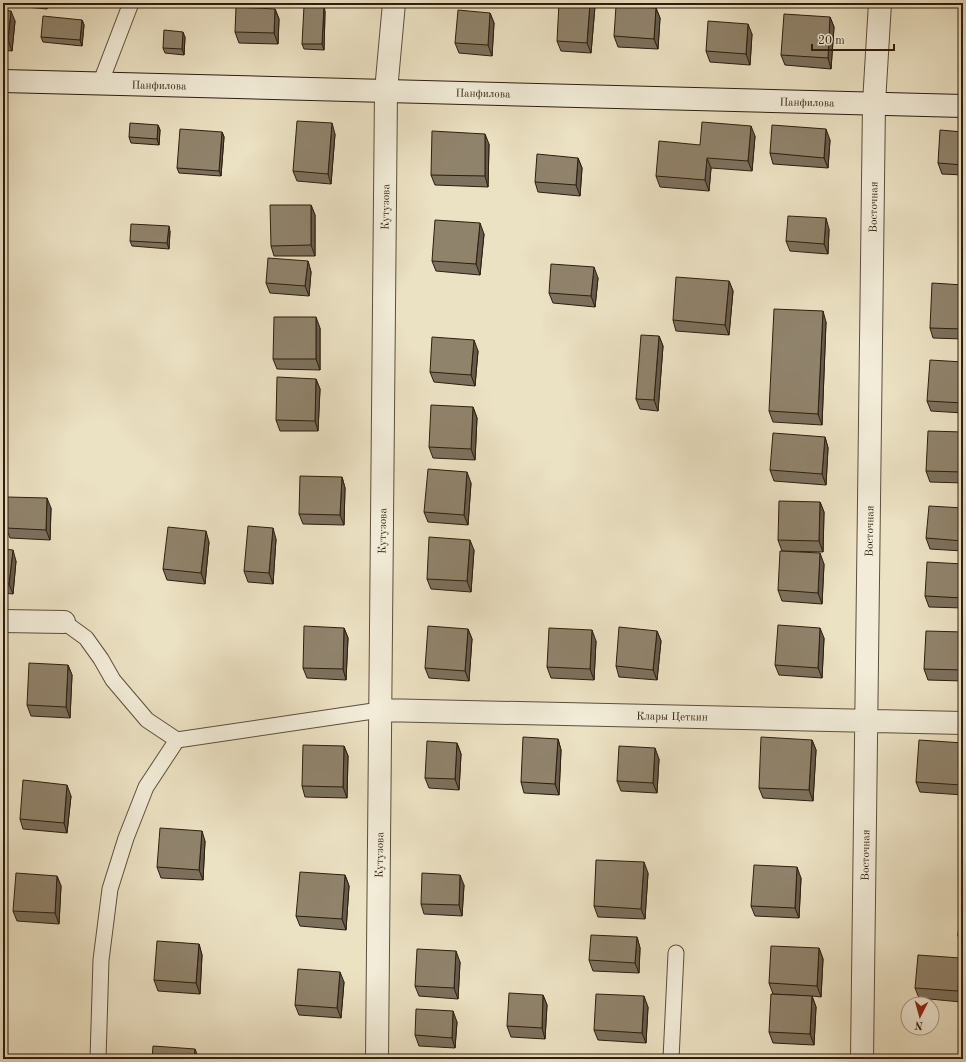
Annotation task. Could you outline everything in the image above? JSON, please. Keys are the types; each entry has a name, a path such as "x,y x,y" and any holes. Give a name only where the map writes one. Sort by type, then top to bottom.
{"street":[{"name":"Кутузова","path":"377,1059 386,91 394,3"},
{"name":"Восточная","path":"862,1059 874,103 880,3"},
{"name":"Панфилова","path":"3,81 963,106"},
{"path":"3,621 64,622"},
{"name":"Клары Цеткин","path":"380,710 963,723"}],"lane":[{"path":"100,84 131,3"},
{"path":"64,622 86,638 101,659 113,680 147,720 177,740 380,710"},
{"path":"98,1059 101,960 110,889 126,838 146,787 177,740"},
{"path":"671,1059 676,953"}],"building":[{"path":"559,3 590,3 587,43 557,41"},
{"path":"304,6 324,6 322,44 302,44"},
{"path":"616,6 656,8 654,39 614,36"},
{"path":"236,7 275,9 274,33 235,32"},
{"path":"3,10 11,11 8,40 3,40"},
{"path":"458,10 490,13 488,45 455,43"},
{"path":"784,14 830,17 828,58 781,55"},
{"path":"43,16 82,20 80,40 41,37"},
{"path":"708,21 748,24 746,54 706,51"},
{"path":"164,30 183,32 182,49 163,48"},
{"path":"297,121 332,123 328,174 293,171"},
{"path":"702,122 751,126 748,161 707,158 705,180 656,176 659,141 700,145"},
{"path":"130,123 158,125 157,139 129,137"},
{"path":"772,125 826,129 824,158 770,153"},
{"path":"180,129 222,132 219,171 177,168"},
{"path":"940,130 963,132 963,165 938,163"},
{"path":"432,131 485,134 485,176 431,175"},
{"path":"537,154 578,158 576,185 535,182"},
{"path":"270,205 311,205 311,245 271,246"},
{"path":"788,216 826,218 824,244 786,241"},
{"path":"435,220 480,223 476,264 432,261"},
{"path":"131,224 169,226 167,243 130,241"},
{"path":"268,258 308,261 305,286 266,283"},
{"path":"551,264 594,267 591,296 549,293"},
{"path":"676,277 729,281 725,325 673,320"},
{"path":"932,283 963,285 963,329 930,328"},
{"path":"774,309 823,311 818,414 769,411"},
{"path":"274,317 316,317 316,359 273,359"},
{"path":"641,335 659,336 654,400 636,399"},
{"path":"432,337 474,340 471,375 430,372"},
{"path":"930,360 963,362 963,403 927,401"},
{"path":"277,377 316,379 315,421 276,420"},
{"path":"431,405 473,407 471,449 429,447"},
{"path":"928,431 963,432 963,472 926,471"},
{"path":"773,433 825,437 822,474 770,470"},
{"path":"428,469 467,472 464,515 424,512"},
{"path":"300,476 342,477 340,515 299,514"},
{"path":"7,497 47,498 46,530 6,528"},
{"path":"779,501 820,502 819,541 778,540"},
{"path":"929,506 963,508 963,541 926,538"},
{"path":"248,526 273,528 269,573 244,571"},
{"path":"168,527 206,531 201,573 163,569"},
{"path":"429,537 470,540 467,581 427,579"},
{"path":"3,549 13,550 9,584 3,583"},
{"path":"780,551 820,553 818,593 778,590"},
{"path":"927,562 963,564 963,598 925,596"},
{"path":"778,625 820,628 818,668 775,665"},
{"path":"304,626 344,628 343,669 303,668"},
{"path":"428,626 468,629 465,671 425,668"},
{"path":"619,627 657,631 653,670 616,666"},
{"path":"549,628 592,630 590,669 547,667"},
{"path":"926,631 963,632 963,670 924,669"},
{"path":"29,663 68,665 66,707 27,705"},
{"path":"523,737 558,739 555,784 521,782"},
{"path":"761,737 812,740 809,790 759,788"},
{"path":"919,740 963,743 961,785 916,782"},
{"path":"427,741 457,743 455,779 425,778"},
{"path":"303,745 344,746 343,787 302,786"},
{"path":"619,746 655,748 653,783 617,781"},
{"path":"23,780 67,785 64,823 20,819"},
{"path":"160,828 202,831 199,870 157,867"},
{"path":"596,860 644,862 641,909 594,906"},
{"path":"754,865 797,867 795,908 751,906"},
{"path":"300,872 345,875 342,919 296,916"},
{"path":"16,873 57,876 55,913 13,911"},
{"path":"422,873 460,875 459,905 421,904"},
{"path":"962,889 963,936 958,936"},
{"path":"591,935 637,937 635,963 589,960"},
{"path":"157,941 199,944 196,983 154,980"},
{"path":"771,946 819,948 817,986 769,983"},
{"path":"417,949 456,951 454,988 415,986"},
{"path":"918,955 960,958 958,991 915,988"},
{"path":"298,969 340,972 337,1008 295,1005"},
{"path":"509,993 543,995 542,1028 507,1026"},
{"path":"596,994 644,996 642,1033 594,1030"},
{"path":"771,994 812,996 810,1034 769,1032"},
{"path":"416,1009 453,1011 452,1038 415,1035"},
{"path":"153,1046 195,1049 194,1059 152,1059"},
{"path":"962,1050 963,1059 961,1059"}]}
